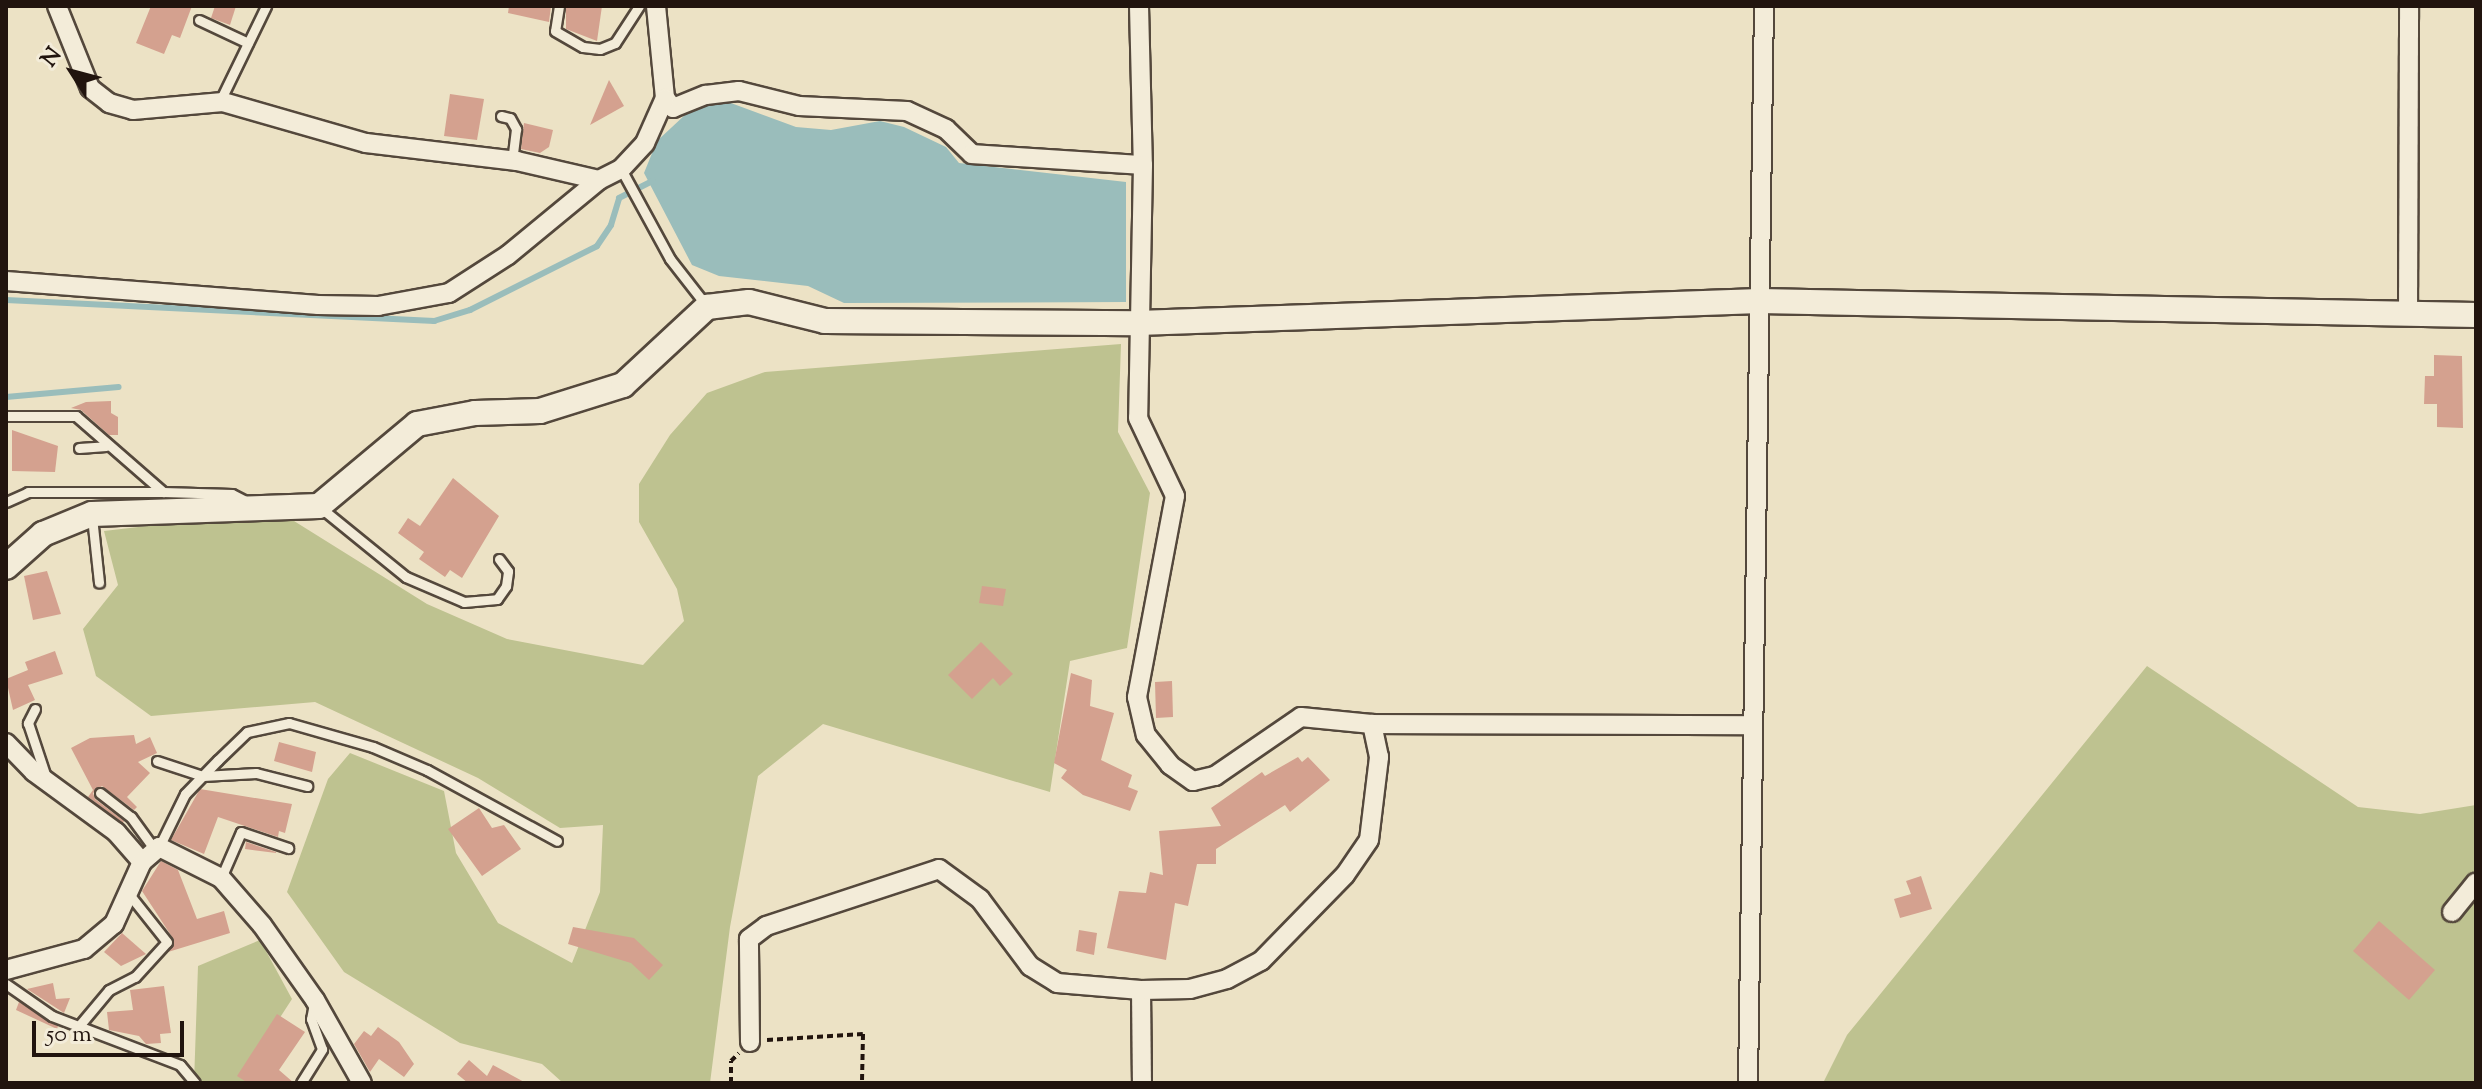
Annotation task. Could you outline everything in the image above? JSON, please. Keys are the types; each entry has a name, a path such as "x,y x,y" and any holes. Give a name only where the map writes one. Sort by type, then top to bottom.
{"street":[{"path":"57,6 90,88 109,103 133,110 219,103 274,113 366,143 512,161 599,180 629,183 665,98 656,6"},
{"path":"1139,6 1143,165 1138,418 1175,496 1137,697 1146,735 1170,765 1193,781 1215,776 1301,717 1372,724 1753,725"},
{"path":"1748,1083 1764,6"},
{"path":"2408,315 2409,6"},
{"path":"665,98 673,108 706,95 739,91 799,106 907,111 946,129 972,154 1143,165"},
{"path":"6,281 242,301 392,303 449,293 508,255 599,180"},
{"path":"6,567 43,534 92,514 319,506 417,424 475,413 540,411 623,385 707,307 749,302 825,321 1138,323 1760,301 2476,315"},
{"path":"750,1042 749,939 766,926 939,869 980,899 1030,966 1057,983 1141,990 1190,989 1227,979 1261,961 1345,875 1369,840 1379,757 1372,724"},
{"path":"6,743 49,783 116,832 152,853 221,878 315,1000 362,1083"},
{"path":"6,970 84,949 114,924 152,853"},
{"path":"2452,912 2476,882"},
{"path":"1141,990 1142,1083"}],"lane":[{"path":"219,103 266,6"},
{"path":"559,6 555,31 583,47 600,49 615,43 639,6"},
{"path":"199,20 248,43"},
{"path":"501,116 510,118 516,129 512,161"},
{"path":"629,183 670,259 707,307"},
{"path":"6,416 76,416 106,446 163,492"},
{"path":"79,448 106,446"},
{"path":"6,502 28,492 163,492 232,494 254,507"},
{"path":"319,506 406,577 464,602 497,599 506,586 508,571 499,559"},
{"path":"92,514 99,583"},
{"path":"35,709 28,723 34,754 49,783"},
{"path":"152,853 185,794 247,732 289,723 361,743 438,775 557,841"},
{"path":"157,761 203,776 256,773 307,786"},
{"path":"100,793 131,817 152,853"},
{"path":"221,878 241,832 288,848"},
{"path":"78,1027 109,990 135,977 167,942 129,894"},
{"path":"6,984 78,1027 180,1065 195,1083"},
{"path":"301,1083 322,1049 311,1019 315,1000"}],"path":[{"path":"731,1083 731,1061 750,1042 863,1034 862,1083"}],"green space":[{"path":"1121,344 1118,432 1150,493 1127,648 1070,661 1050,792 823,724 758,776 730,927 710,1083 563,1083 542,1064 460,1043 344,972 287,892 328,779 350,753 444,791 456,853 498,923 572,963 600,892 603,825 560,828 478,778 315,702 151,716 96,676 83,629 118,585 104,531 190,521 294,521 427,604 507,639 643,665 684,621 677,589 639,522 639,484 670,435 707,393 765,372"},
{"path":"2147,666 2358,807 2420,814 2476,805 2476,1083 1823,1083 1847,1035"},
{"path":"260,940 292,999 246,1070 251,1083 194,1083 198,966"}],"water":[{"path":"720,99 796,127 831,130 880,121 904,127 946,147 959,163 1126,182 1126,302 844,303 808,286 719,276 692,265 644,173 657,141 686,114"}],"building":[{"path":"151,6 192,6 180,38 172,35 164,54 136,43"},
{"path":"215,6 236,6 230,25 211,18"},
{"path":"509,6 551,6 549,22 508,13"},
{"path":"566,6 602,6 597,41 566,29"},
{"path":"609,80 624,106 590,125"},
{"path":"450,94 484,99 477,140 444,136"},
{"path":"524,123 553,130 549,147 540,153 521,149"},
{"path":"2434,355 2462,356 2463,428 2437,427 2437,404 2424,404 2425,376 2434,376"},
{"path":"111,401 111,413 118,417 118,435 109,435 81,410 71,408 86,402"},
{"path":"12,430 58,446 55,472 12,471"},
{"path":"453,478 499,516 462,578 450,570 445,577 419,559 424,552 398,533 408,518 420,526"},
{"path":"47,571 61,614 33,620 24,576"},
{"path":"982,586 1006,589 1003,606 979,603"},
{"path":"981,642 1013,674 1000,686 993,678 972,699 948,675"},
{"path":"55,651 63,674 28,685 35,700 13,710 6,679 28,670 25,662"},
{"path":"1071,673 1092,680 1090,706 1114,713 1101,760 1132,775 1128,787 1138,791 1130,811 1083,795 1061,778 1067,770 1054,763"},
{"path":"1172,681 1173,717 1156,718 1155,682"},
{"path":"134,735 136,744 150,737 157,753 138,762 150,773 127,797 137,807 134,810 102,786 93,793 95,799 123,823 88,797 93,790 71,748 90,738"},
{"path":"279,742 316,752 312,772 274,761"},
{"path":"1298,757 1302,762 1308,757 1330,780 1290,812 1285,805 1216,849 1216,864 1197,864 1188,906 1175,903 1166,960 1107,948 1119,891 1146,893 1150,872 1163,875 1159,831 1221,826 1211,808 1262,772 1265,776"},
{"path":"200,789 292,804 285,833 279,831 278,837 218,817 204,854 171,840"},
{"path":"479,808 492,828 504,825 521,849 482,876 448,829"},
{"path":"246,842 276,852 276,853 245,849"},
{"path":"161,861 178,870 197,919 224,911 230,933 168,952 174,940 142,891"},
{"path":"1921,876 1932,909 1900,918 1894,899 1911,894 1906,881"},
{"path":"2379,921 2435,970 2409,1000 2353,951"},
{"path":"573,927 634,938 663,965 649,980 631,963 568,944"},
{"path":"1079,930 1097,933 1094,955 1076,951"},
{"path":"122,933 146,954 121,966 104,952"},
{"path":"53,983 56,999 70,998 64,1013 27,989"},
{"path":"164,986 171,1033 160,1034 161,1043 146,1044 139,1036 109,1030 107,1012 133,1010 130,990"},
{"path":"19,1002 58,1026 57,1029 16,1010"},
{"path":"277,1014 305,1032 279,1070 294,1083 248,1083 237,1076"},
{"path":"378,1027 399,1042 414,1064 404,1077 379,1059 370,1072 354,1044 364,1031 371,1036"},
{"path":"469,1060 487,1076 493,1065 526,1083 468,1083 457,1074"}],"waterway":[{"path":"6,300 434,321 470,310 597,246 611,225 619,198 653,181"},
{"path":"6,397 119,387"}]}
